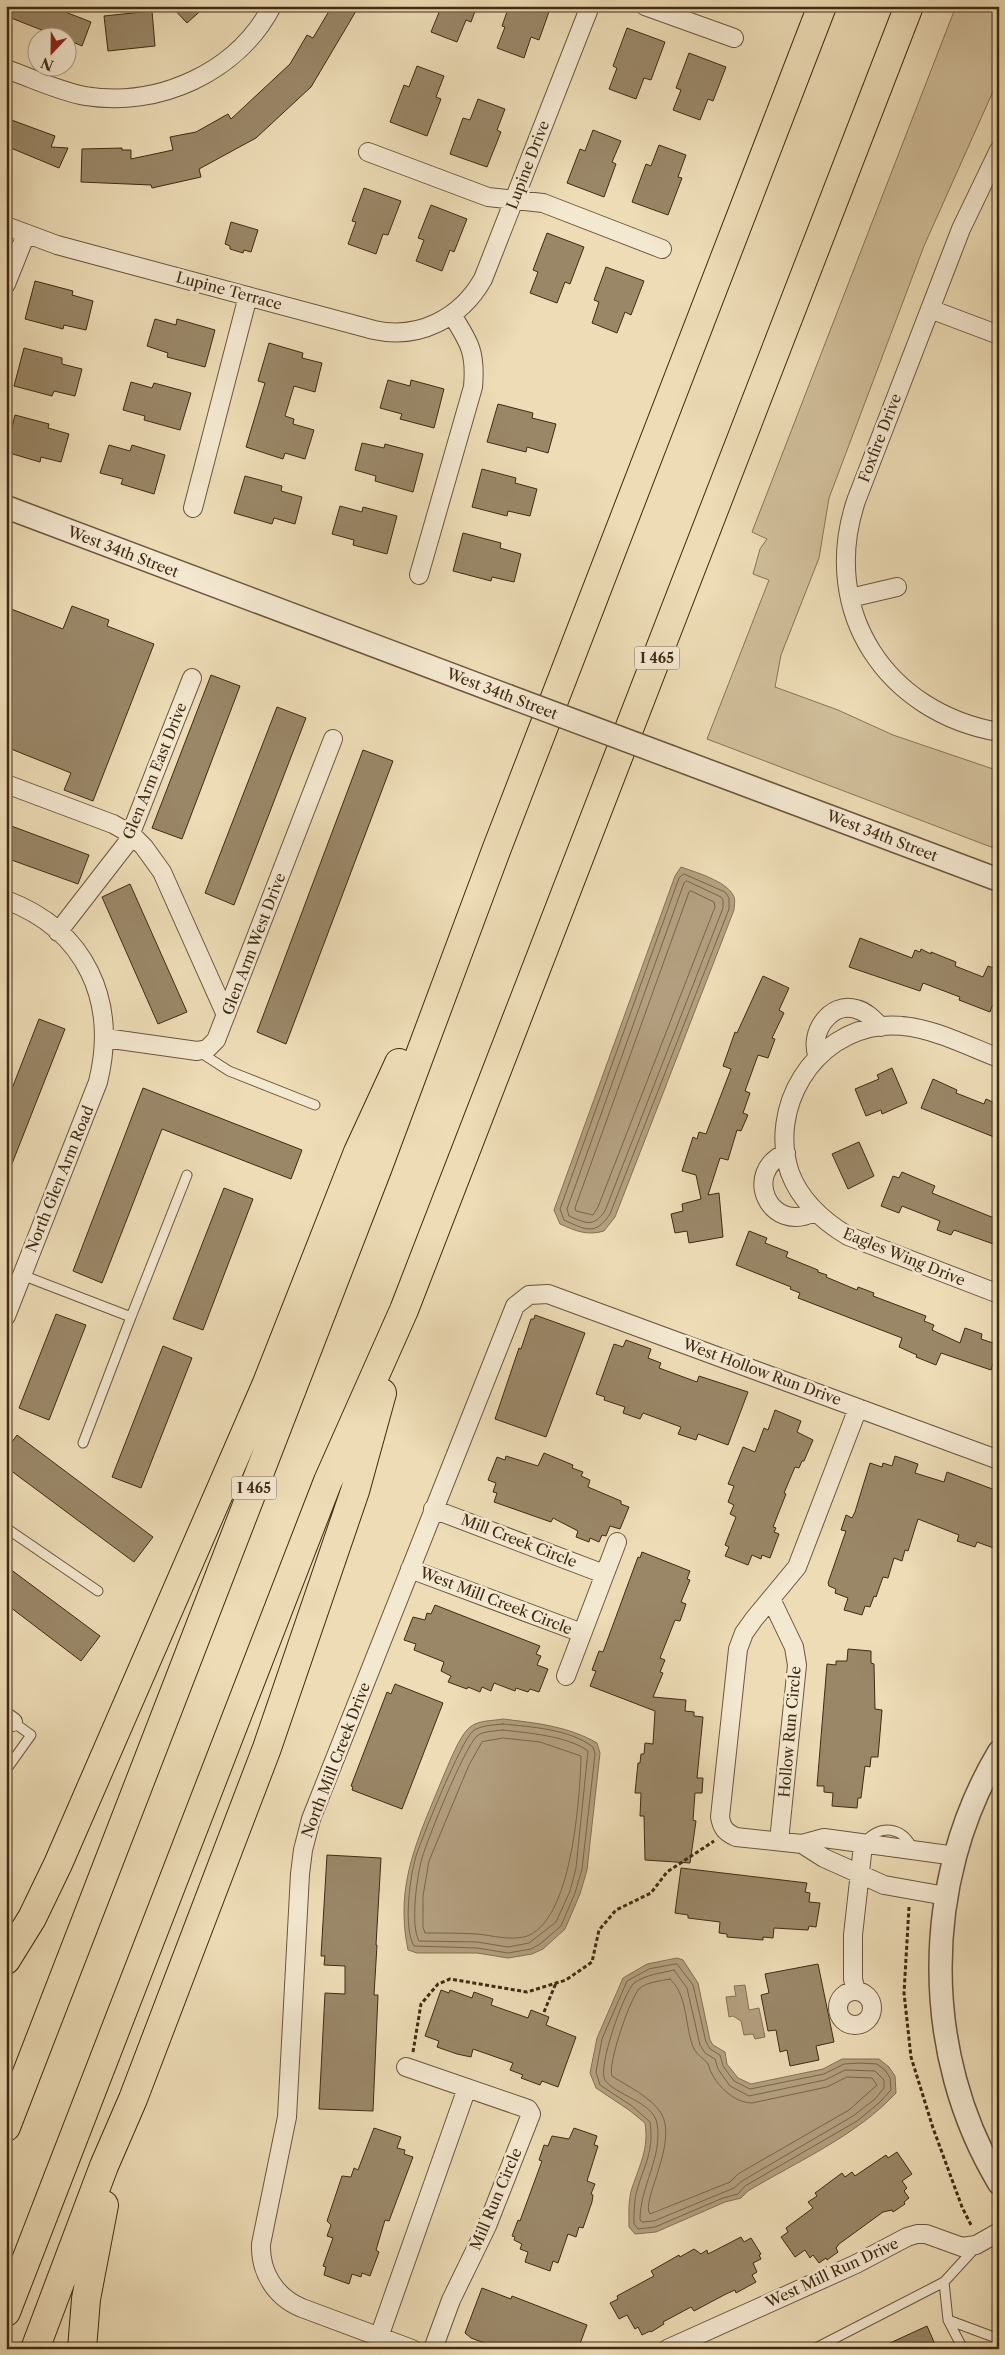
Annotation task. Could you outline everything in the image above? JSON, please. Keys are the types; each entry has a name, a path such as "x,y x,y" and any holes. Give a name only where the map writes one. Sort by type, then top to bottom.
{"highway":[{"name":"I 465","path":"6,2127 378,1167 497,848 822,6"},
{"name":"I 465","path":"6,2312 328,1481 404,1310 909,6"},
{"path":"6,1960 46,1891 267,1383 358,1152 497,848"},
{"path":"35,2349 104,2166 133,2099 266,1748 355,1491 404,1310"},
{"path":"82,2349 86,2299 97,2236 133,2099"}],"street":[{"path":"6,69 61,90 86,96 120,98 157,92 186,84 230,58 254,33 272,6"},
{"name":"Lupine Drive","path":"452,315 469,300 483,279 590,6"},
{"path":"645,6 734,38"},
{"name":"Foxfire Drive","path":"999,150 970,208 852,512 845,559 850,598 857,625 878,661 900,687 933,711 956,722 999,732"},
{"path":"368,152 488,197 543,203 662,249"},
{"name":"Lupine Terrace","path":"6,226 57,245 374,330 391,333 426,328 452,315"},
{"path":"6,284 26,234"},
{"path":"193,508 248,296"},
{"path":"930,308 999,335"},
{"path":"418,575 472,387 475,366 472,350 452,315"},
{"name":"West 34th Street","path":"6,507 999,880"},
{"path":"850,598 896,587"},
{"name":"Glen Arm East Drive","path":"58,932 127,844 192,678"},
{"name":"Glen Arm West Drive","path":"197,1051 207,1049 216,1040 334,739"},
{"path":"6,784 113,824 131,834 155,861 162,872 226,1015"},
{"name":"North Glen Arm Road","path":"6,900 33,913 58,932 78,952 92,976 100,999 105,1038 98,1082 14,1272 6,1316"},
{"path":"818,1057 815,1045 818,1031 827,1017 838,1010 854,1008 870,1014 881,1026 925,1030 999,1058"},
{"name":"Eagles Wing Drive","path":"881,1026 857,1033 842,1040 818,1057 804,1074 791,1098 785,1123 786,1153 791,1174 803,1197 814,1212 826,1223 848,1236 999,1294"},
{"path":"105,1038 197,1051"},
{"path":"786,1153 774,1160 766,1171 763,1182 765,1196 772,1208 791,1217 801,1217 814,1212"},
{"name":"West Hollow Run Drive","path":"524,1298 536,1294 548,1294 999,1460"},
{"name":"North Mill Creek Drive","path":"379,2337 295,2305 277,2292 262,2264 261,2244 287,2117 300,1874 303,1850 311,1819 510,1313 524,1298"},
{"path":"858,1408 802,1559 789,1579 748,1627 738,1649 720,1816 722,1828 727,1833 736,1836 802,1844 824,1838 863,1845 956,1856"},
{"name":"Mill Creek Circle","path":"433,1509 604,1574"},
{"path":"566,1676 617,1542"},
{"name":"West Mill Creek Circle","path":"410,1568 582,1634"},
{"name":"Hollow Run Circle","path":"771,1599 791,1642 797,1665 779,1841"},
{"path":"999,1752 973,1804 956,1856 946,1896 940,1959 946,2042 964,2108 979,2147 999,2183"},
{"path":"802,1844 824,1858 884,1885 946,1896"},
{"path":"856,1991 853,1979 853,1935 863,1845"},
{"name":"Mill Run Circle","path":"406,2067 528,2108 531,2114 484,2234 454,2292 433,2349"},
{"path":"412,2349 379,2337 467,2088"},
{"name":"West Mill Run Drive","path":"667,2349 878,2253 907,2237 926,2234 962,2246 981,2243 999,2232"}],"lane":[{"path":"197,1051 228,1072 315,1105"},
{"path":"83,1443 187,1175"},
{"path":"14,1272 131,1317"},
{"path":"6,1528 98,1591"},
{"path":"6,1770 31,1735 10,1719"},
{"path":"814,2349 944,2282 981,2243"},
{"path":"944,2282 948,2320 963,2349"},
{"path":"948,2320 999,2339"}],"path":[{"path":"406,2067 412,2054 421,2004 438,1984 450,1979 527,1992 566,1980 592,1962 599,1930 616,1910 651,1893 667,1872 727,1833"},
{"path":"910,1890 905,1938 904,1993 911,2057 933,2128 962,2207 981,2243"},
{"path":"544,2012 556,1983"}],"shaded area":[{"path":"956,6 999,6 999,78 924,246 829,498 819,558 781,655 775,687 838,710 893,735 999,771 999,850 707,739 769,580 753,574 760,549 767,539 752,532"}],"water":[{"path":"681,867 724,885 734,897 734,910 615,1217 604,1231 587,1233 576,1231 560,1224 554,1210 675,876"},
{"path":"503,1719 563,1729 597,1743 600,1753 587,1870 580,1894 565,1929 543,1949 532,1954 508,1958 477,1953 417,1953 408,1950 404,1926 404,1903 411,1861 425,1820 458,1743 466,1731 481,1722"},
{"path":"677,1958 683,1960 698,1983 710,2040 713,2045 725,2052 727,2064 738,2078 751,2084 823,2069 842,2059 879,2059 889,2067 895,2076 896,2093 845,2135 748,2191 741,2198 725,2202 656,2232 635,2234 629,2227 629,2202 645,2149 645,2123 596,2088 590,2073 597,2038 623,1978 647,1964"},
{"path":"745,1985 749,2010 759,2008 765,2037 755,2039 753,2034 744,2035 741,2021 733,2016 729,2017 726,1997 736,1996 734,1986"}],"building":[{"path":"6,6 50,6 91,22 82,46 78,44 78,28 37,28 6,16"},
{"path":"171,6 206,6 187,23"},
{"path":"332,6 359,6 311,87 256,138 199,169 201,177 152,188 151,185 81,182 82,149 122,148 122,150 131,150 131,159 173,150 170,137 196,132 228,114 231,119 290,64 307,35 313,38"},
{"path":"433,6 477,6 471,22 466,20 457,42 431,32 440,10"},
{"path":"509,6 551,6 539,40 531,37 524,58 497,48 505,27 502,26"},
{"path":"152,11 155,46 108,51 104,16"},
{"path":"627,28 665,42 651,80 644,78 636,99 609,89 617,68 613,66"},
{"path":"689,53 726,67 713,101 708,99 700,120 673,110 681,90 676,88"},
{"path":"417,66 444,76 436,97 441,99 427,136 390,122 404,85 409,87"},
{"path":"478,99 505,109 497,130 501,132 487,167 450,154 463,118 470,120"},
{"path":"6,118 55,136 51,147 68,148 59,168 6,146"},
{"path":"593,130 621,141 612,162 616,164 604,197 567,183 580,149 585,151"},
{"path":"659,145 686,155 678,177 682,178 668,215 632,202 646,164 651,166"},
{"path":"364,188 401,201 388,235 383,234 376,254 348,244 356,222 352,221"},
{"path":"431,205 467,219 454,252 450,250 442,271 416,261 424,240 418,238"},
{"path":"231,222 258,230 251,252 244,250 243,253 230,249 230,246 225,244"},
{"path":"547,233 584,247 570,284 565,282 557,303 530,293 538,272 533,270"},
{"path":"606,267 644,281 631,315 625,312 617,333 592,323 599,302 594,300"},
{"path":"35,281 73,291 72,295 93,301 86,330 64,325 63,329 25,319"},
{"path":"155,319 176,325 177,319 215,330 205,367 167,357 168,353 147,346"},
{"path":"269,343 303,353 302,358 322,363 315,392 294,386 285,416 294,419 293,424 314,430 305,459 285,453 283,459 246,447 265,383 258,381"},
{"path":"24,348 62,358 62,364 82,369 75,396 54,391 52,396 14,386"},
{"path":"388,380 410,386 411,380 444,389 434,428 400,419 402,414 380,408"},
{"path":"131,382 152,388 154,383 191,393 180,430 144,420 145,416 123,410"},
{"path":"498,404 533,413 532,418 556,424 548,453 527,447 526,452 487,442"},
{"path":"15,415 49,424 48,428 69,434 61,462 41,457 40,462 6,452"},
{"path":"362,443 384,448 385,444 423,454 413,492 375,481 376,476 355,470"},
{"path":"109,445 130,451 132,445 165,455 154,494 121,484 123,479 100,473"},
{"path":"482,469 516,478 515,483 537,489 530,516 508,511 507,516 472,507"},
{"path":"245,476 282,486 281,491 302,497 295,524 274,518 272,524 234,513"},
{"path":"340,506 362,512 363,507 397,516 387,554 353,545 354,540 332,534"},
{"path":"463,533 501,543 500,548 521,554 514,582 492,577 491,581 453,571"},
{"path":"72,606 109,620 107,626 154,644 93,801 64,790 71,773 6,747 6,607 63,629"},
{"path":"211,675 240,686 182,839 152,828"},
{"path":"277,707 306,718 234,905 205,893"},
{"path":"363,750 393,761 286,1044 257,1032"},
{"path":"6,824 89,855 78,884 6,858"},
{"path":"130,884 187,1012 158,1024 102,897"},
{"path":"860,938 912,958 915,950 920,952 921,949 931,954 931,952 956,962 955,966 983,977 988,966 999,970 999,1009 992,1006 990,1012 959,1000 960,997 923,983 920,991 849,967"},
{"path":"763,976 789,988 779,1010 784,1013 772,1038 775,1039 768,1058 758,1055 745,1091 750,1093 743,1113 748,1115 741,1131 737,1130 728,1160 720,1158 708,1195 719,1193 723,1237 689,1243 687,1231 675,1233 671,1214 683,1211 682,1204 701,1199 696,1175 682,1171 693,1137 697,1139 699,1132 706,1134 731,1069 723,1066 735,1032 737,1033"},
{"path":"39,1019 65,1029 6,1179 6,1104"},
{"path":"892,1068 907,1103 882,1114 881,1110 866,1116 855,1089 879,1079 877,1075"},
{"path":"933,1079 957,1090 956,1093 984,1104 986,1099 999,1105 999,1139 921,1108"},
{"path":"143,1088 302,1150 291,1179 162,1129 102,1283 73,1271"},
{"path":"859,1142 874,1176 848,1189 832,1154"},
{"path":"902,1172 935,1186 932,1193 999,1220 999,1246 954,1230 951,1235 937,1230 940,1221 902,1206 899,1213 881,1206 893,1176 899,1178"},
{"path":"224,1188 253,1199 203,1330 173,1319"},
{"path":"749,1231 767,1238 765,1243 788,1252 786,1257 818,1270 818,1272 827,1275 826,1277 857,1290 858,1287 874,1293 873,1296 926,1316 924,1321 934,1325 932,1330 960,1343 965,1328 982,1334 981,1339 999,1345 991,1370 941,1353 936,1365 916,1357 917,1355 899,1347 902,1338 798,1298 800,1293 790,1289 791,1287 736,1265"},
{"path":"56,1314 86,1325 49,1420 19,1408"},
{"path":"535,1315 585,1333 546,1437 495,1419 519,1348 521,1349 531,1319 534,1319"},
{"path":"626,1340 651,1349 648,1358 661,1363 659,1368 697,1382 699,1376 748,1392 728,1445 698,1434 696,1440 678,1434 681,1427 643,1413 640,1419 623,1413 625,1407 604,1400 605,1397 596,1394 614,1344 623,1347"},
{"path":"163,1346 192,1358 141,1488 112,1477"},
{"path":"775,1410 801,1421 797,1432 813,1440 804,1461 802,1461 799,1468 795,1467 784,1493 786,1494 773,1527 776,1528 774,1532 779,1534 770,1558 762,1555 761,1559 752,1555 748,1565 725,1556 729,1547 725,1545 736,1517 730,1514 734,1505 728,1502 734,1486 728,1484 743,1447 755,1452 764,1428 768,1430"},
{"path":"17,1435 153,1537 134,1562 6,1467 6,1450"},
{"path":"544,1453 573,1465 572,1468 583,1472 581,1476 590,1480 588,1487 621,1501 621,1504 629,1507 620,1529 610,1526 606,1536 602,1535 599,1542 590,1538 589,1542 576,1537 578,1531 553,1518 551,1522 494,1502 497,1493 493,1492 496,1483 488,1480 497,1457 505,1460 506,1456 538,1466"},
{"path":"895,1456 918,1464 915,1473 944,1482 947,1472 995,1490 993,1496 999,1498 999,1550 977,1542 975,1547 957,1541 959,1535 918,1519 908,1551 905,1550 902,1561 894,1558 888,1578 883,1577 876,1597 874,1596 870,1607 865,1606 862,1615 844,1610 848,1598 835,1593 836,1589 829,1586 828,1583 846,1531 841,1530 846,1515 852,1518 855,1512 870,1463 882,1467 883,1463 892,1466"},
{"path":"642,1552 690,1571 687,1579 690,1580 681,1602 686,1604 680,1621 675,1620 660,1658 665,1660 660,1672 663,1673 653,1697 686,1700 685,1711 694,1712 694,1716 703,1717 697,1778 703,1778 702,1793 695,1793 693,1820 696,1821 690,1863 645,1860 644,1816 640,1816 641,1793 635,1793 638,1763 640,1763 641,1754 644,1754 645,1743 653,1744 655,1711 590,1686 596,1671 592,1670 599,1651 603,1652 638,1557 640,1558"},
{"path":"6,1566 100,1636 81,1661 6,1604"},
{"path":"435,1605 540,1646 536,1654 541,1656 537,1665 548,1669 539,1692 530,1689 528,1692 516,1688 515,1691 494,1683 491,1691 482,1687 480,1692 448,1682 451,1676 441,1671 444,1662 414,1650 416,1644 404,1640 413,1617 425,1620 427,1613 431,1614"},
{"path":"848,1649 871,1651 871,1663 874,1664 875,1709 882,1710 878,1757 871,1757 870,1767 865,1766 861,1798 858,1798 857,1808 832,1806 833,1793 824,1792 824,1786 817,1786 827,1664 836,1665 836,1661 847,1661"},
{"path":"395,1684 443,1703 402,1809 352,1790 353,1787 351,1786 387,1692 391,1694"},
{"path":"327,1855 381,1858 374,1995 378,1995 373,2111 319,2109 325,1993 345,1994 345,1966 324,1965 325,1956 321,1956"},
{"path":"681,1868 807,1883 805,1892 810,1893 809,1902 820,1903 816,1927 809,1926 808,1930 774,1928 773,1938 763,1937 763,1940 727,1937 727,1934 719,1933 720,1922 688,1918 688,1915 675,1913"},
{"path":"818,1964 834,2042 816,2046 819,2060 790,2066 787,2050 780,2052 776,2030 768,2031 761,1995 769,1993 765,1974"},
{"path":"441,1990 449,1993 450,1990 472,1998 474,1992 493,1999 491,2005 528,2018 531,2010 549,2017 546,2025 576,2037 558,2087 542,2081 540,2085 521,2078 523,2075 510,2070 513,2063 473,2049 471,2057 437,2047 439,2041 425,2036"},
{"path":"374,2128 401,2137 397,2148 405,2150 404,2154 413,2157 389,2221 385,2220 376,2250 379,2252 370,2276 362,2273 361,2277 352,2274 349,2284 324,2275 326,2267 323,2266 333,2238 327,2236 331,2225 327,2221 342,2176 351,2177 354,2168 358,2170"},
{"path":"574,2128 597,2136 594,2145 598,2146 587,2181 595,2184 591,2194 593,2195 592,2202 583,2228 579,2227 576,2237 568,2234 558,2263 553,2261 550,2271 525,2262 528,2252 520,2249 522,2244 514,2240 515,2237 512,2236 518,2220 520,2221 542,2161 539,2160 544,2145 548,2146 552,2136 569,2139"},
{"path":"897,2152 912,2174 902,2181 907,2188 904,2191 909,2198 904,2202 905,2204 893,2212 892,2210 883,2212 839,2244 836,2248 838,2252 827,2260 826,2258 819,2263 813,2255 810,2258 805,2250 795,2257 781,2237 788,2232 786,2228 813,2208 808,2202 817,2196 815,2193 842,2173 845,2177 852,2172 855,2176 886,2155 888,2158"},
{"path":"741,2237 744,2242 751,2238 761,2254 759,2255 761,2259 753,2263 757,2272 752,2275 756,2282 736,2293 735,2290 726,2294 694,2311 691,2307 663,2322 664,2324 651,2332 642,2335 638,2327 635,2329 627,2315 619,2319 610,2303 618,2299 617,2296 654,2276 651,2271 694,2249 701,2254 707,2250 708,2254"},
{"path":"482,2288 511,2299 512,2296 587,2325 578,2349 500,2349 471,2338 465,2333"},
{"path":"927,2326 937,2349 877,2349"}]}
